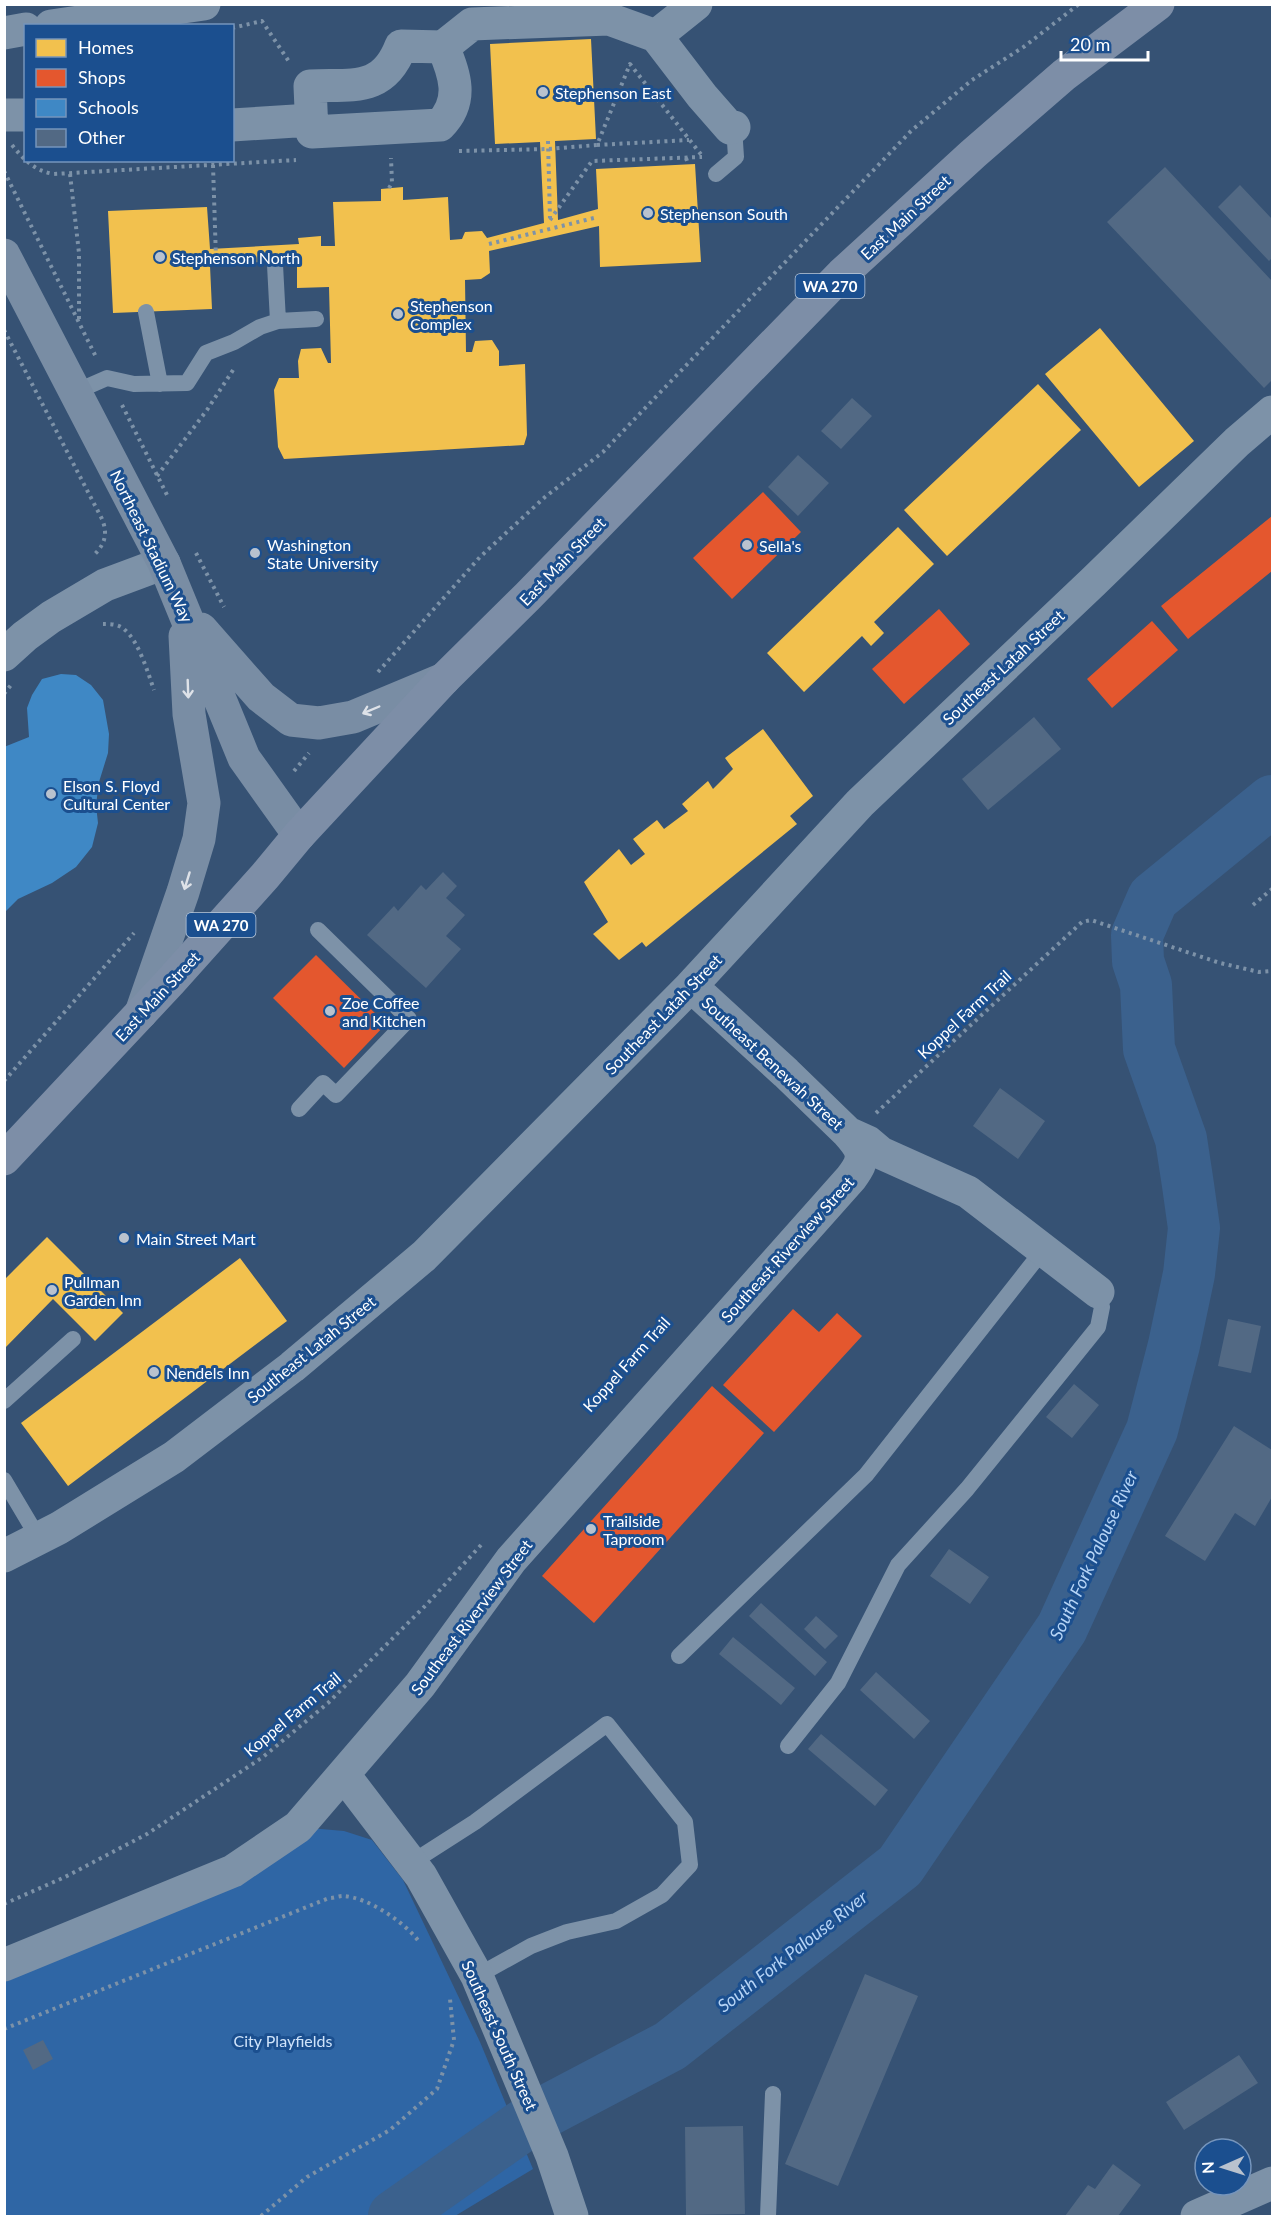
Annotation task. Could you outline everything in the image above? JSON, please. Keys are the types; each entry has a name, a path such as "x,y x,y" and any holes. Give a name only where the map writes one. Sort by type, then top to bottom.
{"main road":[{"name":"East Main Street","path":"4,1159 141,1013 299,835 444,679 842,274 973,154 1064,75 1158,4"},
{"name":"Northeast Stadium Way","path":"4,255 164,563 244,758 299,835"},
{"path":"184,610 261,697 291,720 319,723 353,717 444,679"},
{"path":"141,1013 196,849 204,802 189,714 184,610"}],"street":[{"path":"65,24 204,4"},
{"path":"656,36 696,4"},
{"path":"443,47 453,72 456,96 448,117 440,125 312,132 310,86 370,83 389,69 401,46 443,47 472,24 609,20 656,36 702,96 730,128 734,127"},
{"path":"4,33 24,29"},
{"path":"8,129 24,117"},
{"path":"234,125 312,120"},
{"name":"Southeast Latah Street","path":"4,1556 39,1539 174,1457 292,1367 424,1256 691,987 860,803 1237,442 1272,412"},
{"path":"9,667 25,636 51,617 105,585 164,563"},
{"name":"Southeast Benewah Street","path":"691,987 848,1133 868,1142 881,1153 968,1192 1098,1292"},
{"name":"Southeast Riverview Street","path":"4,1965 233,1871 298,1827 420,1685 511,1560 851,1178 860,1166 862,1153 848,1133"},
{"name":"Southeast South Street","path":"344,1775 421,1876 477,1976 552,2156 572,2217"},
{"path":"1197,2217 1272,2183"}],"lane":[{"path":"716,174 736,157 734,127"},
{"path":"275,266 278,321"},
{"path":"146,312 160,384"},
{"path":"75,392 107,378 134,384 187,384 206,354 278,321 316,319"},
{"path":"299,1109 323,1083 336,1095 409,1019 318,930"},
{"path":"679,1656 866,1475 1044,1250"},
{"path":"788,1746 838,1683 898,1565 967,1489 1098,1327 1102,1307 1098,1292"},
{"path":"4,1401 73,1339"},
{"path":"4,1480 39,1539"},
{"path":"411,1863 475,1822 608,1724 685,1822 690,1865 662,1895 616,1921 567,1932 531,1946 477,1976"},
{"path":"768,2217 773,2094"}],"path":[{"path":"376,673 480,557 545,497 603,452 911,131 972,80 1025,46 1079,4"},
{"path":"234,28 262,21 292,66"},
{"path":"597,145 630,64 716,174"},
{"path":"8,129 24,157"},
{"path":"458,151 548,149 689,140"},
{"path":"548,141 550,220 591,161 703,157"},
{"path":"389,188 392,183 390,154"},
{"path":"686,158 688,165"},
{"path":"27,162 41,172 70,174 305,159"},
{"path":"213,165 216,259 258,256"},
{"path":"4,171 172,505"},
{"path":"70,174 79,253 79,321"},
{"path":"489,244 598,217"},
{"path":"4,330 102,519"},
{"path":"158,476 207,410 250,346 251,332"},
{"path":"192,544 228,614"},
{"path":"101,624 119,626 134,641 157,697"},
{"path":"4,694 9,667"},
{"path":"1253,905 1272,889"},
{"name":"Koppel Farm Trail","path":"848,1133 874,1114 1082,922 1091,920 1106,924 1220,963 1259,972 1272,971"},
{"path":"4,1081 138,928"},
{"name":"Koppel Farm Trail","path":"4,1904 65,1877 147,1834 263,1757 328,1703 428,1603 484,1541"},
{"path":"4,2029 329,1898 345,1896 377,1906 414,1935 421,1944"},
{"path":"261,2217 307,2177 390,2130 437,2089 454,2040 452,2003 447,1993"}],"green space":[{"name":"City Playfields","path":"298,1827 344,1831 372,1840 403,1880 480,2042 533,2169 455,2216 5,2216 5,1965"}],"building: Homes":[{"name":"Stephenson Complex","path":"591,39 596,139 555,141 558,220 598,209 596,169 695,164 701,262 600,267 599,226 489,251 490,273 481,279 465,280 466,352 472,352 475,341 492,340 499,351 499,366 525,364 527,435 524,445 284,459 278,447 274,390 279,378 299,378 298,361 301,349 321,348 328,363 331,363 329,287 297,288 297,259 210,266 212,309 113,313 108,211 207,207 210,249 299,244 298,238 321,236 321,246 335,246 333,202 381,201 381,189 403,187 403,200 448,197 450,240 462,239 465,232 482,231 487,238 544,223 540,142 495,144 490,44"},
{"path":"1100,328 1194,441 1139,487 1045,374"},
{"path":"1038,384 1081,430 947,556 904,510"},
{"path":"898,527 934,564 874,622 884,633 871,646 862,636 804,692 767,653"},
{"path":"763,729 813,796 790,816 797,824 646,947 642,942 619,960 593,934 608,922 584,882 619,849 631,865 645,854 633,839 657,820 664,829 688,811 682,804 708,781 713,789 733,769 725,758"},
{"name":"Pullman Garden Inn","path":"47,1237 123,1313 95,1341 53,1299 4,1349 4,1280"},
{"name":"Nendels Inn","path":"240,1258 287,1321 68,1486 21,1423"}],"building: Shops":[{"name":"Sella's","path":"763,492 801,532 732,599 693,558"},
{"path":"1272,516 1272,571 1188,639 1161,606"},
{"path":"939,609 970,644 904,704 872,669"},
{"path":"1152,621 1178,650 1112,708 1087,679"},
{"name":"Zoe Coffee and Kitchen","path":"316,955 386,1024 344,1068 273,998"},
{"path":"793,1309 819,1332 837,1313 862,1336 774,1432 723,1385"},
{"path":"712,1386 764,1433 594,1623 542,1576"}],"building: Schools":[{"name":"Elson S. Floyd Cultural Center","path":"61,674 76,675 91,685 103,700 109,734 108,753 99,782 96,805 98,823 92,847 76,867 52,883 18,899 4,913 4,747 29,737 27,708 32,695 42,679"}],"building: Other":[{"path":"1165,167 1272,281 1272,380 1264,388 1107,222"},
{"path":"1240,185 1272,219 1272,258 1269,261 1218,207"},
{"path":"852,398 872,416 841,449 821,431"},
{"path":"798,455 829,483 798,516 768,487"},
{"path":"1034,717 1061,749 988,810 962,779"},
{"path":"443,872 457,886 446,898 465,915 446,936 461,949 426,988 367,935 394,906 398,911 421,885 426,890"},
{"path":"1000,1088 1045,1121 1018,1159 973,1126"},
{"path":"1228,1319 1261,1326 1251,1373 1218,1366"},
{"path":"1074,1384 1099,1405 1072,1438 1046,1417"},
{"path":"1234,1426 1272,1450 1272,1497 1255,1526 1235,1513 1205,1561 1165,1536"},
{"path":"949,1549 989,1577 970,1604 930,1576"},
{"path":"761,1603 827,1662 815,1676 749,1616"},
{"path":"816,1616 838,1636 825,1649 804,1629"},
{"path":"733,1637 795,1688 781,1705 719,1654"},
{"path":"876,1672 930,1721 914,1739 860,1690"},
{"path":"821,1734 888,1790 875,1806 808,1749"},
{"path":"865,1974 918,1996 838,2186 785,2164"},
{"path":"43,2040 53,2059 33,2070 23,2050"},
{"path":"1239,2055 1258,2083 1184,2130 1166,2102"},
{"path":"743,2126 745,2214 686,2215 685,2127"},
{"path":"1113,2164 1141,2185 1118,2216 1065,2216 1088,2185 1095,2189"}],"waterway":[{"name":"South Fork Palouse River","path":"394,2216 535,2117 670,2046 900,1866 1062,1628 1152,1430 1189,1274 1194,1228 1181,1139 1149,1049 1146,985 1138,961 1137,935 1153,898 1272,801"}],"place":[{"name":"Stephenson East","path":"543,92"},
{"name":"Stephenson South","path":"648,213"},
{"name":"Stephenson North","path":"160,257"},
{"name":"Stephenson Complex","path":"398,314"},
{"name":"Sella's","path":"747,545"},
{"name":"Washington State University","path":"255,553"},
{"name":"Elson S. Floyd Cultural Center","path":"51,794"},
{"name":"Zoe Coffee and Kitchen","path":"330,1011"},
{"name":"Main Street Mart","path":"124,1238"},
{"name":"Pullman Garden Inn","path":"52,1290"},
{"name":"Nendels Inn","path":"154,1372"},
{"name":"Trailside Taproom","path":"591,1529"}]}
